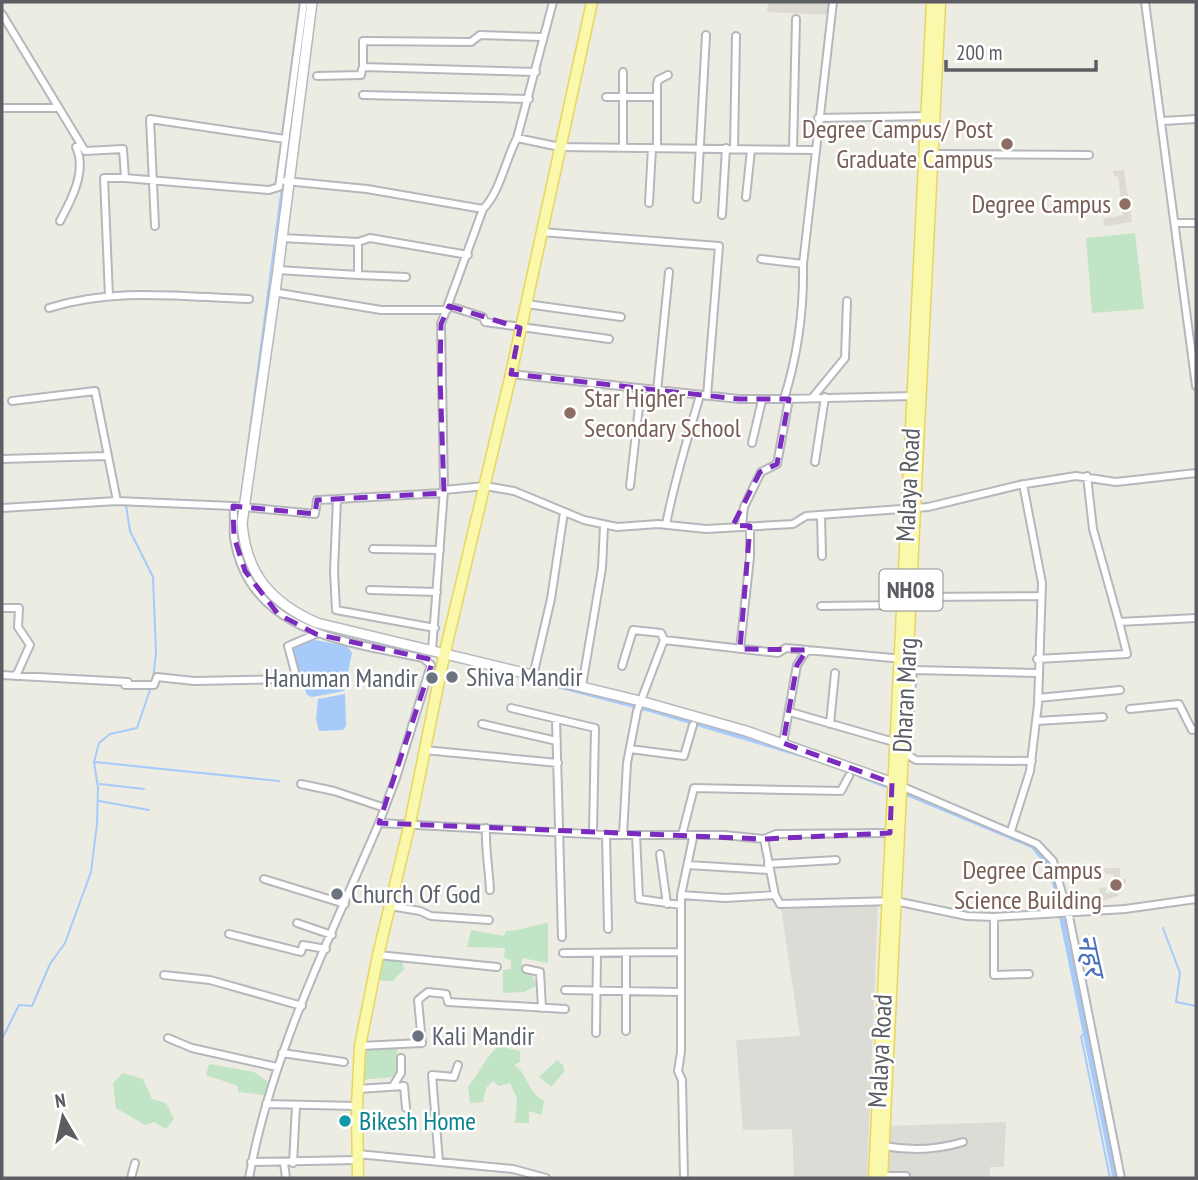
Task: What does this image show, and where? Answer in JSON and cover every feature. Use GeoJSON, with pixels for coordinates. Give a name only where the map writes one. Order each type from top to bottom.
{"type":"FeatureCollection","features":[{"type":"Feature","properties":{"kind":"main road"},"geometry":{"type":"LineString","coordinates":[[358,1178],[360,1046],[377,955],[410,824],[445,653],[511,374],[592,2]]}},
{"type":"Feature","properties":{"kind":"main road","name":"Malaya Road"},"geometry":{"type":"LineString","coordinates":[[880,1178],[890,832],[897,784],[894,742],[903,659],[901,605],[911,508],[913,396],[918,378],[931,116],[932,2]]}},
{"type":"Feature","properties":{"kind":"main road","name":"Dharan Marg"},"geometry":{"type":"LineString","coordinates":[[880,1178],[884,1146],[890,902],[918,378],[933,154],[931,116],[940,2]]}},
{"type":"Feature","properties":{"kind":"street"},"geometry":{"type":"LineString","coordinates":[[304,2],[285,139],[282,238],[242,523],[251,565],[260,581],[290,611],[338,629],[582,686],[638,706],[783,743],[897,784],[1011,831],[1037,845],[1053,861],[1121,1178]]}},
{"type":"Feature","properties":{"kind":"street"},"geometry":{"type":"LineString","coordinates":[[108,296],[104,178],[152,179],[269,190],[279,187],[285,180],[313,2]]}},
{"type":"Feature","properties":{"kind":"street"},"geometry":{"type":"LineString","coordinates":[[432,650],[443,491],[441,324],[483,209],[492,200],[503,165],[517,138],[553,2]]}},
{"type":"Feature","properties":{"kind":"street"},"geometry":{"type":"LineString","coordinates":[[742,526],[744,507],[761,472],[777,464],[786,399],[797,360],[804,302],[803,264],[833,2]]}},
{"type":"Feature","properties":{"kind":"street"},"geometry":{"type":"LineString","coordinates":[[1146,2],[1196,386]]}},
{"type":"Feature","properties":{"kind":"street"},"geometry":{"type":"LineString","coordinates":[[2,14],[85,151],[122,149],[125,178]]}},
{"type":"Feature","properties":{"kind":"street"},"geometry":{"type":"LineString","coordinates":[[793,150],[796,19]]}},
{"type":"Feature","properties":{"kind":"street"},"geometry":{"type":"LineString","coordinates":[[536,72],[363,67],[363,41],[471,42],[480,35],[542,37]]}},
{"type":"Feature","properties":{"kind":"street"},"geometry":{"type":"LineString","coordinates":[[697,199],[706,35]]}},
{"type":"Feature","properties":{"kind":"street"},"geometry":{"type":"LineString","coordinates":[[722,215],[730,149],[736,36]]}},
{"type":"Feature","properties":{"kind":"street"},"geometry":{"type":"LineString","coordinates":[[317,76],[361,75],[362,69]]}},
{"type":"Feature","properties":{"kind":"street"},"geometry":{"type":"LineString","coordinates":[[622,147],[623,72]]}},
{"type":"Feature","properties":{"kind":"street"},"geometry":{"type":"LineString","coordinates":[[649,203],[658,80],[667,75]]}},
{"type":"Feature","properties":{"kind":"street"},"geometry":{"type":"LineString","coordinates":[[363,95],[529,99]]}},
{"type":"Feature","properties":{"kind":"street"},"geometry":{"type":"LineString","coordinates":[[606,97],[656,97]]}},
{"type":"Feature","properties":{"kind":"street"},"geometry":{"type":"LineString","coordinates":[[2,108],[58,108]]}},
{"type":"Feature","properties":{"kind":"street"},"geometry":{"type":"LineString","coordinates":[[818,118],[931,116]]}},
{"type":"Feature","properties":{"kind":"street"},"geometry":{"type":"LineString","coordinates":[[155,226],[150,118],[285,139]]}},
{"type":"Feature","properties":{"kind":"street"},"geometry":{"type":"LineString","coordinates":[[1163,121],[1196,119]]}},
{"type":"Feature","properties":{"kind":"street"},"geometry":{"type":"LineString","coordinates":[[517,138],[560,147],[815,150]]}},
{"type":"Feature","properties":{"kind":"street"},"geometry":{"type":"LineString","coordinates":[[60,221],[72,198],[82,159],[76,146]]}},
{"type":"Feature","properties":{"kind":"street"},"geometry":{"type":"LineString","coordinates":[[746,197],[751,150]]}},
{"type":"Feature","properties":{"kind":"street"},"geometry":{"type":"LineString","coordinates":[[933,154],[1089,155]]}},
{"type":"Feature","properties":{"kind":"street"},"geometry":{"type":"LineString","coordinates":[[285,180],[367,189],[483,209]]}},
{"type":"Feature","properties":{"kind":"street"},"geometry":{"type":"LineString","coordinates":[[1176,223],[1196,223]]}},
{"type":"Feature","properties":{"kind":"street"},"geometry":{"type":"LineString","coordinates":[[541,232],[719,246],[704,396],[673,483],[666,525]]}},
{"type":"Feature","properties":{"kind":"street"},"geometry":{"type":"LineString","coordinates":[[282,238],[358,242],[370,237],[468,255]]}},
{"type":"Feature","properties":{"kind":"street"},"geometry":{"type":"LineString","coordinates":[[358,242],[358,275]]}},
{"type":"Feature","properties":{"kind":"street"},"geometry":{"type":"LineString","coordinates":[[761,259],[803,264]]}},
{"type":"Feature","properties":{"kind":"street"},"geometry":{"type":"LineString","coordinates":[[278,270],[406,277]]}},
{"type":"Feature","properties":{"kind":"street"},"geometry":{"type":"LineString","coordinates":[[657,391],[669,272]]}},
{"type":"Feature","properties":{"kind":"street"},"geometry":{"type":"LineString","coordinates":[[273,292],[381,310],[448,308],[483,317],[485,322],[609,339]]}},
{"type":"Feature","properties":{"kind":"street"},"geometry":{"type":"LineString","coordinates":[[49,308],[108,296],[148,294],[249,299]]}},
{"type":"Feature","properties":{"kind":"street"},"geometry":{"type":"LineString","coordinates":[[813,397],[845,358],[847,301]]}},
{"type":"Feature","properties":{"kind":"street"},"geometry":{"type":"LineString","coordinates":[[526,304],[621,317]]}},
{"type":"Feature","properties":{"kind":"street"},"geometry":{"type":"LineString","coordinates":[[511,374],[762,400],[913,396]]}},
{"type":"Feature","properties":{"kind":"street"},"geometry":{"type":"LineString","coordinates":[[630,486],[641,389]]}},
{"type":"Feature","properties":{"kind":"street"},"geometry":{"type":"LineString","coordinates":[[12,401],[94,391],[117,501]]}},
{"type":"Feature","properties":{"kind":"street"},"geometry":{"type":"LineString","coordinates":[[815,462],[825,397]]}},
{"type":"Feature","properties":{"kind":"street"},"geometry":{"type":"LineString","coordinates":[[752,443],[762,400]]}},
{"type":"Feature","properties":{"kind":"street"},"geometry":{"type":"LineString","coordinates":[[2,460],[107,456]]}},
{"type":"Feature","properties":{"kind":"street"},"geometry":{"type":"LineString","coordinates":[[2,508],[117,501],[233,506],[315,514],[317,500],[485,486],[514,491],[604,526],[666,525],[706,529],[793,524],[806,516],[911,508],[1023,485],[1087,476],[1116,482],[1196,473]]}},
{"type":"Feature","properties":{"kind":"street"},"geometry":{"type":"LineString","coordinates":[[1037,659],[1127,654],[1093,528],[1087,476]]}},
{"type":"Feature","properties":{"kind":"street"},"geometry":{"type":"LineString","coordinates":[[1011,831],[1032,761],[1037,722],[1037,659],[1042,583],[1023,485]]}},
{"type":"Feature","properties":{"kind":"street"},"geometry":{"type":"LineString","coordinates":[[337,499],[334,571],[336,610],[435,628]]}},
{"type":"Feature","properties":{"kind":"street"},"geometry":{"type":"LineString","coordinates":[[233,506],[234,537],[251,580],[278,614],[316,634],[423,658],[431,665],[379,822],[277,1067],[248,1178]]}},
{"type":"Feature","properties":{"kind":"street"},"geometry":{"type":"LineString","coordinates":[[533,676],[551,599],[564,512]]}},
{"type":"Feature","properties":{"kind":"street"},"geometry":{"type":"LineString","coordinates":[[821,515],[822,556]]}},
{"type":"Feature","properties":{"kind":"street"},"geometry":{"type":"LineString","coordinates":[[582,686],[602,568],[604,526]]}},
{"type":"Feature","properties":{"kind":"street"},"geometry":{"type":"LineString","coordinates":[[740,649],[750,557],[750,526]]}},
{"type":"Feature","properties":{"kind":"street"},"geometry":{"type":"LineString","coordinates":[[373,549],[440,550]]}},
{"type":"Feature","properties":{"kind":"street"},"geometry":{"type":"LineString","coordinates":[[370,590],[437,592]]}},
{"type":"Feature","properties":{"kind":"street"},"geometry":{"type":"LineString","coordinates":[[923,597],[1040,596]]}},
{"type":"Feature","properties":{"kind":"street"},"geometry":{"type":"LineString","coordinates":[[821,606],[901,605]]}},
{"type":"Feature","properties":{"kind":"street"},"geometry":{"type":"LineString","coordinates":[[2,608],[19,608],[18,628],[30,645],[16,676]]}},
{"type":"Feature","properties":{"kind":"street"},"geometry":{"type":"LineString","coordinates":[[1119,622],[1196,618]]}},
{"type":"Feature","properties":{"kind":"street"},"geometry":{"type":"LineString","coordinates":[[622,666],[633,630],[661,633],[664,640],[638,706],[630,749],[623,835]]}},
{"type":"Feature","properties":{"kind":"street"},"geometry":{"type":"LineString","coordinates":[[2,675],[154,685],[158,677],[194,681],[292,679],[295,672],[288,646],[311,639],[316,634]]}},
{"type":"Feature","properties":{"kind":"street"},"geometry":{"type":"LineString","coordinates":[[664,640],[778,653],[786,648],[903,659]]}},
{"type":"Feature","properties":{"kind":"street"},"geometry":{"type":"LineString","coordinates":[[783,743],[797,664],[807,650]]}},
{"type":"Feature","properties":{"kind":"street"},"geometry":{"type":"LineString","coordinates":[[1032,761],[916,760],[906,754],[913,670],[1037,673]]}},
{"type":"Feature","properties":{"kind":"street"},"geometry":{"type":"LineString","coordinates":[[830,724],[835,673]]}},
{"type":"Feature","properties":{"kind":"street"},"geometry":{"type":"LineString","coordinates":[[1038,698],[1120,690]]}},
{"type":"Feature","properties":{"kind":"street"},"geometry":{"type":"LineString","coordinates":[[1129,709],[1179,704],[1192,730],[1196,729]]}},
{"type":"Feature","properties":{"kind":"street"},"geometry":{"type":"LineString","coordinates":[[511,708],[595,728],[593,834]]}},
{"type":"Feature","properties":{"kind":"street"},"geometry":{"type":"LineString","coordinates":[[790,712],[894,742]]}},
{"type":"Feature","properties":{"kind":"street"},"geometry":{"type":"LineString","coordinates":[[1037,722],[1103,717]]}},
{"type":"Feature","properties":{"kind":"street"},"geometry":{"type":"LineString","coordinates":[[556,719],[562,937]]}},
{"type":"Feature","properties":{"kind":"street"},"geometry":{"type":"LineString","coordinates":[[482,724],[557,741]]}},
{"type":"Feature","properties":{"kind":"street"},"geometry":{"type":"LineString","coordinates":[[630,749],[684,756],[693,725]]}},
{"type":"Feature","properties":{"kind":"street"},"geometry":{"type":"LineString","coordinates":[[424,750],[558,763]]}},
{"type":"Feature","properties":{"kind":"street"},"geometry":{"type":"LineString","coordinates":[[686,835],[694,788],[841,791],[849,776]]}},
{"type":"Feature","properties":{"kind":"street"},"geometry":{"type":"LineString","coordinates":[[301,784],[334,791],[384,808]]}},
{"type":"Feature","properties":{"kind":"street"},"geometry":{"type":"LineString","coordinates":[[379,822],[559,833],[764,839],[776,834],[890,832]]}},
{"type":"Feature","properties":{"kind":"street"},"geometry":{"type":"LineString","coordinates":[[486,828],[484,856],[488,862],[490,890]]}},
{"type":"Feature","properties":{"kind":"street"},"geometry":{"type":"LineString","coordinates":[[606,835],[608,929]]}},
{"type":"Feature","properties":{"kind":"street"},"geometry":{"type":"LineString","coordinates":[[636,835],[639,899],[681,905]]}},
{"type":"Feature","properties":{"kind":"street"},"geometry":{"type":"LineString","coordinates":[[684,1178],[682,1080],[678,1071],[681,1052],[681,895],[693,838],[686,835]]}},
{"type":"Feature","properties":{"kind":"street"},"geometry":{"type":"LineString","coordinates":[[764,839],[768,867],[780,904],[890,902],[967,916],[994,917],[1125,909],[1196,899]]}},
{"type":"Feature","properties":{"kind":"street"},"geometry":{"type":"LineString","coordinates":[[660,854],[667,904]]}},
{"type":"Feature","properties":{"kind":"street"},"geometry":{"type":"LineString","coordinates":[[688,865],[768,867],[835,860]]}},
{"type":"Feature","properties":{"kind":"street"},"geometry":{"type":"LineString","coordinates":[[264,879],[345,904]]}},
{"type":"Feature","properties":{"kind":"street"},"geometry":{"type":"LineString","coordinates":[[681,895],[725,898],[775,895]]}},
{"type":"Feature","properties":{"kind":"street"},"geometry":{"type":"LineString","coordinates":[[390,906],[420,911],[431,916],[489,920]]}},
{"type":"Feature","properties":{"kind":"street"},"geometry":{"type":"LineString","coordinates":[[994,917],[994,975],[1028,974]]}},
{"type":"Feature","properties":{"kind":"street"},"geometry":{"type":"LineString","coordinates":[[297,923],[332,935]]}},
{"type":"Feature","properties":{"kind":"street"},"geometry":{"type":"LineString","coordinates":[[229,934],[301,952],[303,945],[326,948]]}},
{"type":"Feature","properties":{"kind":"street"},"geometry":{"type":"LineString","coordinates":[[563,953],[680,951]]}},
{"type":"Feature","properties":{"kind":"street"},"geometry":{"type":"LineString","coordinates":[[596,1033],[597,953]]}},
{"type":"Feature","properties":{"kind":"street"},"geometry":{"type":"LineString","coordinates":[[626,954],[626,1031]]}},
{"type":"Feature","properties":{"kind":"street"},"geometry":{"type":"LineString","coordinates":[[377,955],[497,967]]}},
{"type":"Feature","properties":{"kind":"street"},"geometry":{"type":"LineString","coordinates":[[526,969],[540,972],[542,1008]]}},
{"type":"Feature","properties":{"kind":"street"},"geometry":{"type":"LineString","coordinates":[[164,975],[210,980],[302,1006]]}},
{"type":"Feature","properties":{"kind":"street"},"geometry":{"type":"LineString","coordinates":[[565,990],[680,992]]}},
{"type":"Feature","properties":{"kind":"street"},"geometry":{"type":"LineString","coordinates":[[360,1046],[422,1043],[418,1000],[428,992],[446,995],[448,1002],[565,1009]]}},
{"type":"Feature","properties":{"kind":"street"},"geometry":{"type":"LineString","coordinates":[[168,1038],[192,1048],[277,1067]]}},
{"type":"Feature","properties":{"kind":"street"},"geometry":{"type":"LineString","coordinates":[[282,1054],[344,1062]]}},
{"type":"Feature","properties":{"kind":"street"},"geometry":{"type":"LineString","coordinates":[[393,1086],[401,1073],[401,1058]]}},
{"type":"Feature","properties":{"kind":"street"},"geometry":{"type":"LineString","coordinates":[[439,1162],[432,1075],[454,1077],[458,1065]]}},
{"type":"Feature","properties":{"kind":"street"},"geometry":{"type":"LineString","coordinates":[[358,1088],[404,1086],[406,1108]]}},
{"type":"Feature","properties":{"kind":"street"},"geometry":{"type":"LineString","coordinates":[[266,1104],[357,1106]]}},
{"type":"Feature","properties":{"kind":"street"},"geometry":{"type":"LineString","coordinates":[[293,1163],[296,1106]]}},
{"type":"Feature","properties":{"kind":"street"},"geometry":{"type":"LineString","coordinates":[[884,1146],[905,1150],[946,1147],[963,1142]]}},
{"type":"Feature","properties":{"kind":"street"},"geometry":{"type":"LineString","coordinates":[[251,1162],[293,1163],[357,1157],[513,1169],[546,1178]]}},
{"type":"Feature","properties":{"kind":"street"},"geometry":{"type":"LineString","coordinates":[[131,1178],[135,1163]]}},
{"type":"Feature","properties":{"kind":"street"},"geometry":{"type":"LineString","coordinates":[[284,1163],[286,1178]]}},
{"type":"Feature","properties":{"kind":"street"},"geometry":{"type":"LineString","coordinates":[[513,1169],[513,1178]]}},
{"type":"Feature","properties":{"kind":"street"},"geometry":{"type":"LineString","coordinates":[[880,1178],[906,1176]]}},
{"type":"Feature","properties":{"kind":"highlighted area"},"geometry":{"type":"Polygon","coordinates":[[[449,306],[520,328],[511,374],[739,399],[789,399],[777,464],[760,472],[733,525],[750,526],[740,649],[807,650],[797,665],[783,743],[892,783],[890,833],[764,839],[379,823],[433,660],[316,634],[278,614],[245,571],[234,537],[233,506],[315,514],[317,500],[444,493],[441,324],[449,306]]]}},
{"type":"Feature","properties":{"kind":"shaded area"},"geometry":{"type":"Polygon","coordinates":[[[768,2],[832,2],[831,15],[767,12],[768,2]]]}},
{"type":"Feature","properties":{"kind":"shaded area","name":"Degree Campus"},"geometry":{"type":"Polygon","coordinates":[[[1124,170],[1132,222],[1105,226],[1103,219],[1123,215],[1118,177],[1114,176],[1113,171],[1124,170]]]}},
{"type":"Feature","properties":{"kind":"shaded area","name":"Degree Campus Science Building"},"geometry":{"type":"Polygon","coordinates":[[[1104,868],[1120,868],[1120,879],[1126,879],[1126,884],[1120,885],[1118,896],[1102,901],[1099,888],[1106,887],[1106,893],[1113,892],[1113,874],[1105,874],[1104,868]]]}},
{"type":"Feature","properties":{"kind":"shaded area"},"geometry":{"type":"Polygon","coordinates":[[[878,902],[867,1178],[794,1178],[792,1129],[743,1130],[736,1040],[800,1036],[781,908],[878,902]]]}},
{"type":"Feature","properties":{"kind":"shaded area"},"geometry":{"type":"Polygon","coordinates":[[[1006,1122],[1004,1167],[990,1167],[990,1178],[887,1178],[889,1126],[1006,1122]]]}},
{"type":"Feature","properties":{"kind":"green space"},"geometry":{"type":"Polygon","coordinates":[[[1135,233],[1144,309],[1092,313],[1086,238],[1135,233]]]}},
{"type":"Feature","properties":{"kind":"green space"},"geometry":{"type":"Polygon","coordinates":[[[548,923],[548,963],[522,958],[522,970],[533,977],[536,986],[524,992],[503,993],[503,970],[511,969],[511,960],[504,958],[505,948],[467,947],[471,930],[504,936],[506,931],[548,923]]]}},
{"type":"Feature","properties":{"kind":"green space"},"geometry":{"type":"Polygon","coordinates":[[[389,959],[402,960],[404,969],[393,981],[382,981],[376,975],[378,963],[389,959]]]}},
{"type":"Feature","properties":{"kind":"green space"},"geometry":{"type":"Polygon","coordinates":[[[499,1046],[520,1051],[520,1062],[514,1065],[544,1101],[542,1115],[529,1111],[529,1123],[515,1123],[517,1099],[510,1083],[499,1086],[493,1081],[486,1088],[483,1102],[470,1103],[468,1087],[499,1046]]]}},
{"type":"Feature","properties":{"kind":"green space"},"geometry":{"type":"Polygon","coordinates":[[[363,1048],[397,1048],[398,1072],[394,1077],[360,1080],[363,1048]]]}},
{"type":"Feature","properties":{"kind":"green space"},"geometry":{"type":"Polygon","coordinates":[[[557,1060],[564,1066],[564,1072],[551,1087],[539,1077],[557,1060]]]}},
{"type":"Feature","properties":{"kind":"green space"},"geometry":{"type":"Polygon","coordinates":[[[209,1064],[254,1072],[267,1081],[267,1092],[264,1095],[238,1092],[238,1086],[206,1075],[209,1064]]]}},
{"type":"Feature","properties":{"kind":"green space"},"geometry":{"type":"Polygon","coordinates":[[[123,1073],[143,1079],[152,1099],[166,1103],[174,1119],[166,1129],[154,1122],[145,1125],[116,1108],[113,1083],[123,1073]]]}},
{"type":"Feature","properties":{"kind":"water"},"geometry":{"type":"Polygon","coordinates":[[[315,640],[347,646],[352,653],[344,691],[312,697],[307,695],[291,652],[292,645],[315,640]]]}},
{"type":"Feature","properties":{"kind":"water"},"geometry":{"type":"Polygon","coordinates":[[[345,694],[346,726],[343,730],[319,731],[316,719],[318,699],[345,694]]]}},
{"type":"Feature","properties":{"kind":"waterway"},"geometry":{"type":"LineString","coordinates":[[241,497],[282,187]]}},
{"type":"Feature","properties":{"kind":"waterway"},"geometry":{"type":"LineString","coordinates":[[126,505],[130,531],[153,577],[156,653],[153,679]]}},
{"type":"Feature","properties":{"kind":"waterway"},"geometry":{"type":"LineString","coordinates":[[239,527],[245,565],[265,595]]}},
{"type":"Feature","properties":{"kind":"waterway"},"geometry":{"type":"LineString","coordinates":[[312,627],[436,656]]}},
{"type":"Feature","properties":{"kind":"waterway","name":"नहर"},"geometry":{"type":"LineString","coordinates":[[536,680],[652,710],[803,755]]}},
{"type":"Feature","properties":{"kind":"waterway"},"geometry":{"type":"LineString","coordinates":[[2,1039],[19,1005],[32,1006],[50,964],[65,943],[91,872],[98,788],[94,762],[99,743],[110,734],[137,728],[151,687]]}},
{"type":"Feature","properties":{"kind":"waterway"},"geometry":{"type":"LineString","coordinates":[[95,762],[279,781]]}},
{"type":"Feature","properties":{"kind":"waterway","name":"नहर"},"geometry":{"type":"LineString","coordinates":[[861,776],[892,788]]}},
{"type":"Feature","properties":{"kind":"waterway"},"geometry":{"type":"LineString","coordinates":[[100,784],[144,789]]}},
{"type":"Feature","properties":{"kind":"waterway"},"geometry":{"type":"LineString","coordinates":[[887,819],[888,786]]}},
{"type":"Feature","properties":{"kind":"waterway","name":"नहर"},"geometry":{"type":"LineString","coordinates":[[901,791],[1033,846],[1052,870],[1115,1178]]}},
{"type":"Feature","properties":{"kind":"waterway"},"geometry":{"type":"LineString","coordinates":[[99,801],[149,810]]}},
{"type":"Feature","properties":{"kind":"waterway"},"geometry":{"type":"LineString","coordinates":[[1163,928],[1180,973],[1176,1002],[1196,1006]]}},
{"type":"Feature","properties":{"kind":"waterway"},"geometry":{"type":"LineString","coordinates":[[1086,1033],[1081,1036],[1110,1178]]}},
{"type":"Feature","properties":{"kind":"waterway"},"geometry":{"type":"LineString","coordinates":[[869,1178],[875,1057]]}},
{"type":"Feature","properties":{"kind":"place","name":"Degree Campus/ Post Graduate Campus"},"geometry":{"type":"Point","coordinates":[1007,144]}},
{"type":"Feature","properties":{"kind":"place","name":"Degree Campus"},"geometry":{"type":"Point","coordinates":[1125,204]}},
{"type":"Feature","properties":{"kind":"place","name":"Star Higher Secondary School"},"geometry":{"type":"Point","coordinates":[570,413]}},
{"type":"Feature","properties":{"kind":"place","name":"Shiva Mandir"},"geometry":{"type":"Point","coordinates":[452,677]}},
{"type":"Feature","properties":{"kind":"place","name":"Hanuman Mandir"},"geometry":{"type":"Point","coordinates":[432,678]}},
{"type":"Feature","properties":{"kind":"place","name":"Degree Campus Science Building"},"geometry":{"type":"Point","coordinates":[1116,885]}},
{"type":"Feature","properties":{"kind":"place","name":"Church Of God"},"geometry":{"type":"Point","coordinates":[337,894]}},
{"type":"Feature","properties":{"kind":"place","name":"Kali Mandir"},"geometry":{"type":"Point","coordinates":[418,1036]}},
{"type":"Feature","properties":{"kind":"place","name":"Bikesh Home"},"geometry":{"type":"Point","coordinates":[345,1121]}}]}
